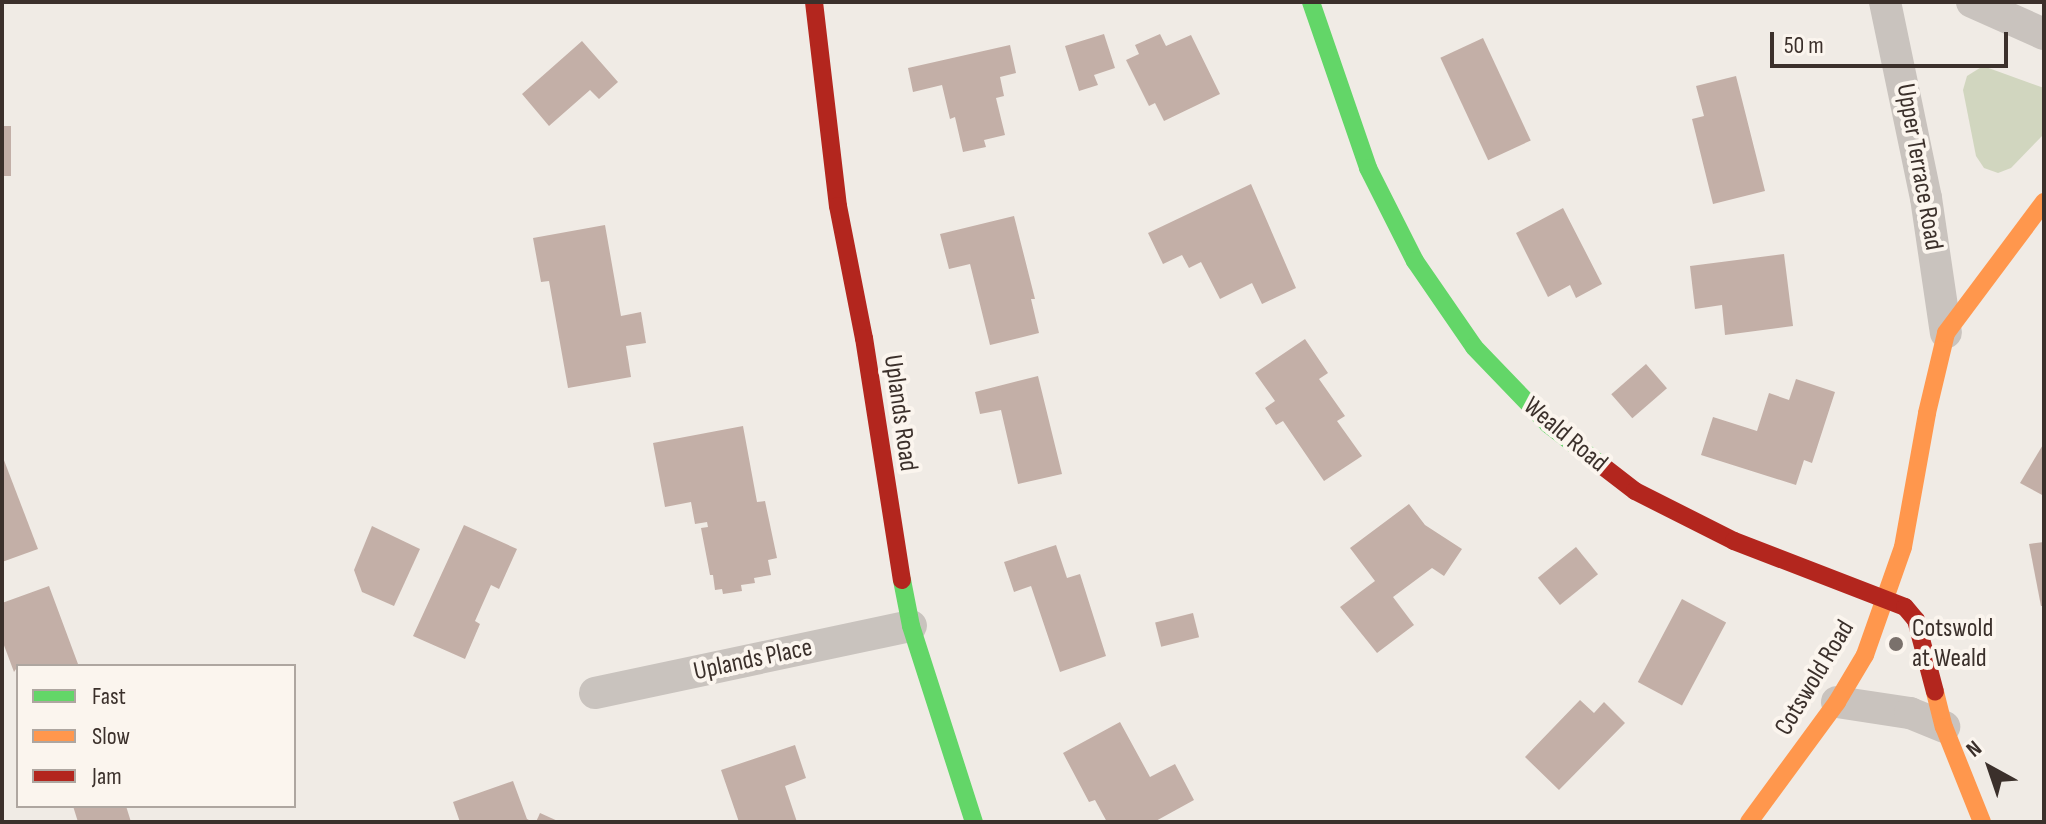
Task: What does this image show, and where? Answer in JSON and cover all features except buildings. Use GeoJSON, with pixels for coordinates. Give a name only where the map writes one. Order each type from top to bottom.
{"type":"FeatureCollection","features":[{"type":"Feature","properties":{"kind":"street","name":"Uplands Road"},"geometry":{"type":"LineString","coordinates":[[814,2],[838,206],[864,338],[885,488],[911,626],[974,822]]}},
{"type":"Feature","properties":{"kind":"street","name":"Weald Road"},"geometry":{"type":"LineString","coordinates":[[1311,2],[1364,155],[1390,215],[1443,305],[1509,386],[1548,424],[1635,491],[1734,541],[1905,607],[1916,620],[1944,727],[1982,822]]}},
{"type":"Feature","properties":{"kind":"street","name":"Upper Terrace Road"},"geometry":{"type":"LineString","coordinates":[[1885,2],[1926,198],[1946,333],[1927,413],[1903,547]]}},
{"type":"Feature","properties":{"kind":"street"},"geometry":{"type":"LineString","coordinates":[[1972,2],[2044,34]]}},
{"type":"Feature","properties":{"kind":"street","name":"Upper Terrace Road"},"geometry":{"type":"LineString","coordinates":[[1946,333],[2044,202]]}},
{"type":"Feature","properties":{"kind":"street","name":"Cotswold Road"},"geometry":{"type":"LineString","coordinates":[[1749,822],[1837,702],[1865,655],[1903,547]]}},
{"type":"Feature","properties":{"kind":"street","name":"Uplands Place"},"geometry":{"type":"LineString","coordinates":[[595,693],[911,626]]}},
{"type":"Feature","properties":{"kind":"street"},"geometry":{"type":"LineString","coordinates":[[1837,702],[1910,713],[1944,727]]}},
{"type":"Feature","properties":{"kind":"green space"},"geometry":{"type":"Polygon","coordinates":[[[1983,66],[2044,88],[2044,134],[2011,168],[1998,173],[1984,168],[1976,156],[1963,90],[1967,76],[1983,66]]]}},
{"type":"Feature","properties":{"kind":"traffic: fast"},"geometry":{"type":"LineString","coordinates":[[1311,2],[1368,168],[1415,261],[1474,347],[1548,424],[1600,464]]}},
{"type":"Feature","properties":{"kind":"traffic: fast"},"geometry":{"type":"LineString","coordinates":[[902,580],[911,626],[974,822]]}},
{"type":"Feature","properties":{"kind":"traffic: slow"},"geometry":{"type":"LineString","coordinates":[[1749,822],[1837,702],[1865,655],[1903,547],[1927,413],[1946,333],[2044,202]]}},
{"type":"Feature","properties":{"kind":"traffic: slow"},"geometry":{"type":"LineString","coordinates":[[1935,692],[1944,727],[1982,822]]}},
{"type":"Feature","properties":{"kind":"traffic: jam"},"geometry":{"type":"LineString","coordinates":[[814,2],[838,206],[864,338],[902,580]]}},
{"type":"Feature","properties":{"kind":"traffic: jam"},"geometry":{"type":"LineString","coordinates":[[1600,464],[1635,491],[1734,541],[1905,607],[1916,620],[1935,692]]}},
{"type":"Feature","properties":{"kind":"place","name":"Cotswold at Weald"},"geometry":{"type":"Point","coordinates":[1896,644]}}]}
